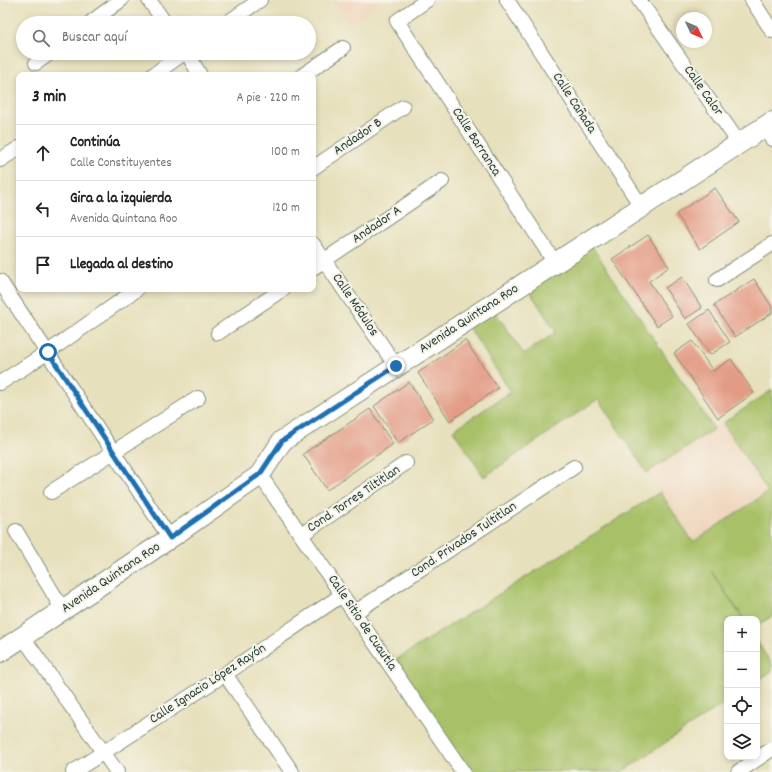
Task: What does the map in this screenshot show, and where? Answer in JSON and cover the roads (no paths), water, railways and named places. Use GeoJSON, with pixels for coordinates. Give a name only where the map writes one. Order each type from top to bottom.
{"type":"FeatureCollection","features":[{"type":"Feature","properties":{"kind":"main road","name":"Avenida Quintana Roo"},"geometry":{"type":"LineString","coordinates":[[0,652],[170,538],[260,474],[282,441],[738,143],[769,129]]}},
{"type":"Feature","properties":{"kind":"street"},"geometry":{"type":"LineString","coordinates":[[99,16],[121,0]]}},
{"type":"Feature","properties":{"kind":"street"},"geometry":{"type":"LineString","coordinates":[[148,0],[160,16]]}},
{"type":"Feature","properties":{"kind":"street"},"geometry":{"type":"LineString","coordinates":[[237,16],[260,0]]}},
{"type":"Feature","properties":{"kind":"street","name":"Calle Barranca"},"geometry":{"type":"LineString","coordinates":[[427,0],[397,21],[555,263]]}},
{"type":"Feature","properties":{"kind":"street","name":"Calle Cañada"},"geometry":{"type":"LineString","coordinates":[[507,0],[642,206]]}},
{"type":"Feature","properties":{"kind":"street","name":"Calle Calor"},"geometry":{"type":"LineString","coordinates":[[639,0],[738,143]]}},
{"type":"Feature","properties":{"kind":"street"},"geometry":{"type":"LineString","coordinates":[[752,0],[772,31]]}},
{"type":"Feature","properties":{"kind":"street"},"geometry":{"type":"LineString","coordinates":[[307,72],[343,48]]}},
{"type":"Feature","properties":{"kind":"street"},"geometry":{"type":"LineString","coordinates":[[36,63],[40,60]]}},
{"type":"Feature","properties":{"kind":"street"},"geometry":{"type":"LineString","coordinates":[[157,72],[175,60]]}},
{"type":"Feature","properties":{"kind":"street"},"geometry":{"type":"LineString","coordinates":[[190,60],[198,72]]}},
{"type":"Feature","properties":{"kind":"street","name":"Andador B"},"geometry":{"type":"LineString","coordinates":[[316,166],[403,107]]}},
{"type":"Feature","properties":{"kind":"street"},"geometry":{"type":"LineString","coordinates":[[0,160],[16,150]]}},
{"type":"Feature","properties":{"kind":"street","name":"Andador A"},"geometry":{"type":"LineString","coordinates":[[319,265],[442,181]]}},
{"type":"Feature","properties":{"kind":"street"},"geometry":{"type":"LineString","coordinates":[[717,280],[772,244]]}},
{"type":"Feature","properties":{"kind":"street","name":"Calle Módulos"},"geometry":{"type":"LineString","coordinates":[[316,254],[319,265],[396,366]]}},
{"type":"Feature","properties":{"kind":"street"},"geometry":{"type":"LineString","coordinates":[[0,282],[48,352],[170,538]]}},
{"type":"Feature","properties":{"kind":"street"},"geometry":{"type":"LineString","coordinates":[[0,383],[48,352],[133,292]]}},
{"type":"Feature","properties":{"kind":"street"},"geometry":{"type":"LineString","coordinates":[[218,333],[279,292]]}},
{"type":"Feature","properties":{"kind":"street"},"geometry":{"type":"LineString","coordinates":[[51,492],[198,398]]}},
{"type":"Feature","properties":{"kind":"street","name":"Cond. Torres Tiltitlan"},"geometry":{"type":"LineString","coordinates":[[301,535],[406,463]]}},
{"type":"Feature","properties":{"kind":"street","name":"Cond. Privados Tultitlan"},"geometry":{"type":"LineString","coordinates":[[354,613],[574,467]]}},
{"type":"Feature","properties":{"kind":"street","name":"Calle Sitio de Cuautla"},"geometry":{"type":"LineString","coordinates":[[260,474],[463,772]]}},
{"type":"Feature","properties":{"kind":"street"},"geometry":{"type":"LineString","coordinates":[[16,532],[63,610]]}},
{"type":"Feature","properties":{"kind":"street","name":"Calle Ignacio López Rayón"},"geometry":{"type":"LineString","coordinates":[[73,772],[225,674],[342,595]]}},
{"type":"Feature","properties":{"kind":"street"},"geometry":{"type":"LineString","coordinates":[[22,637],[117,772]]}},
{"type":"Feature","properties":{"kind":"street"},"geometry":{"type":"LineString","coordinates":[[225,674],[292,772]]}},
{"type":"Feature","properties":{"kind":"street"},"geometry":{"type":"LineString","coordinates":[[738,772],[772,749]]}}]}
